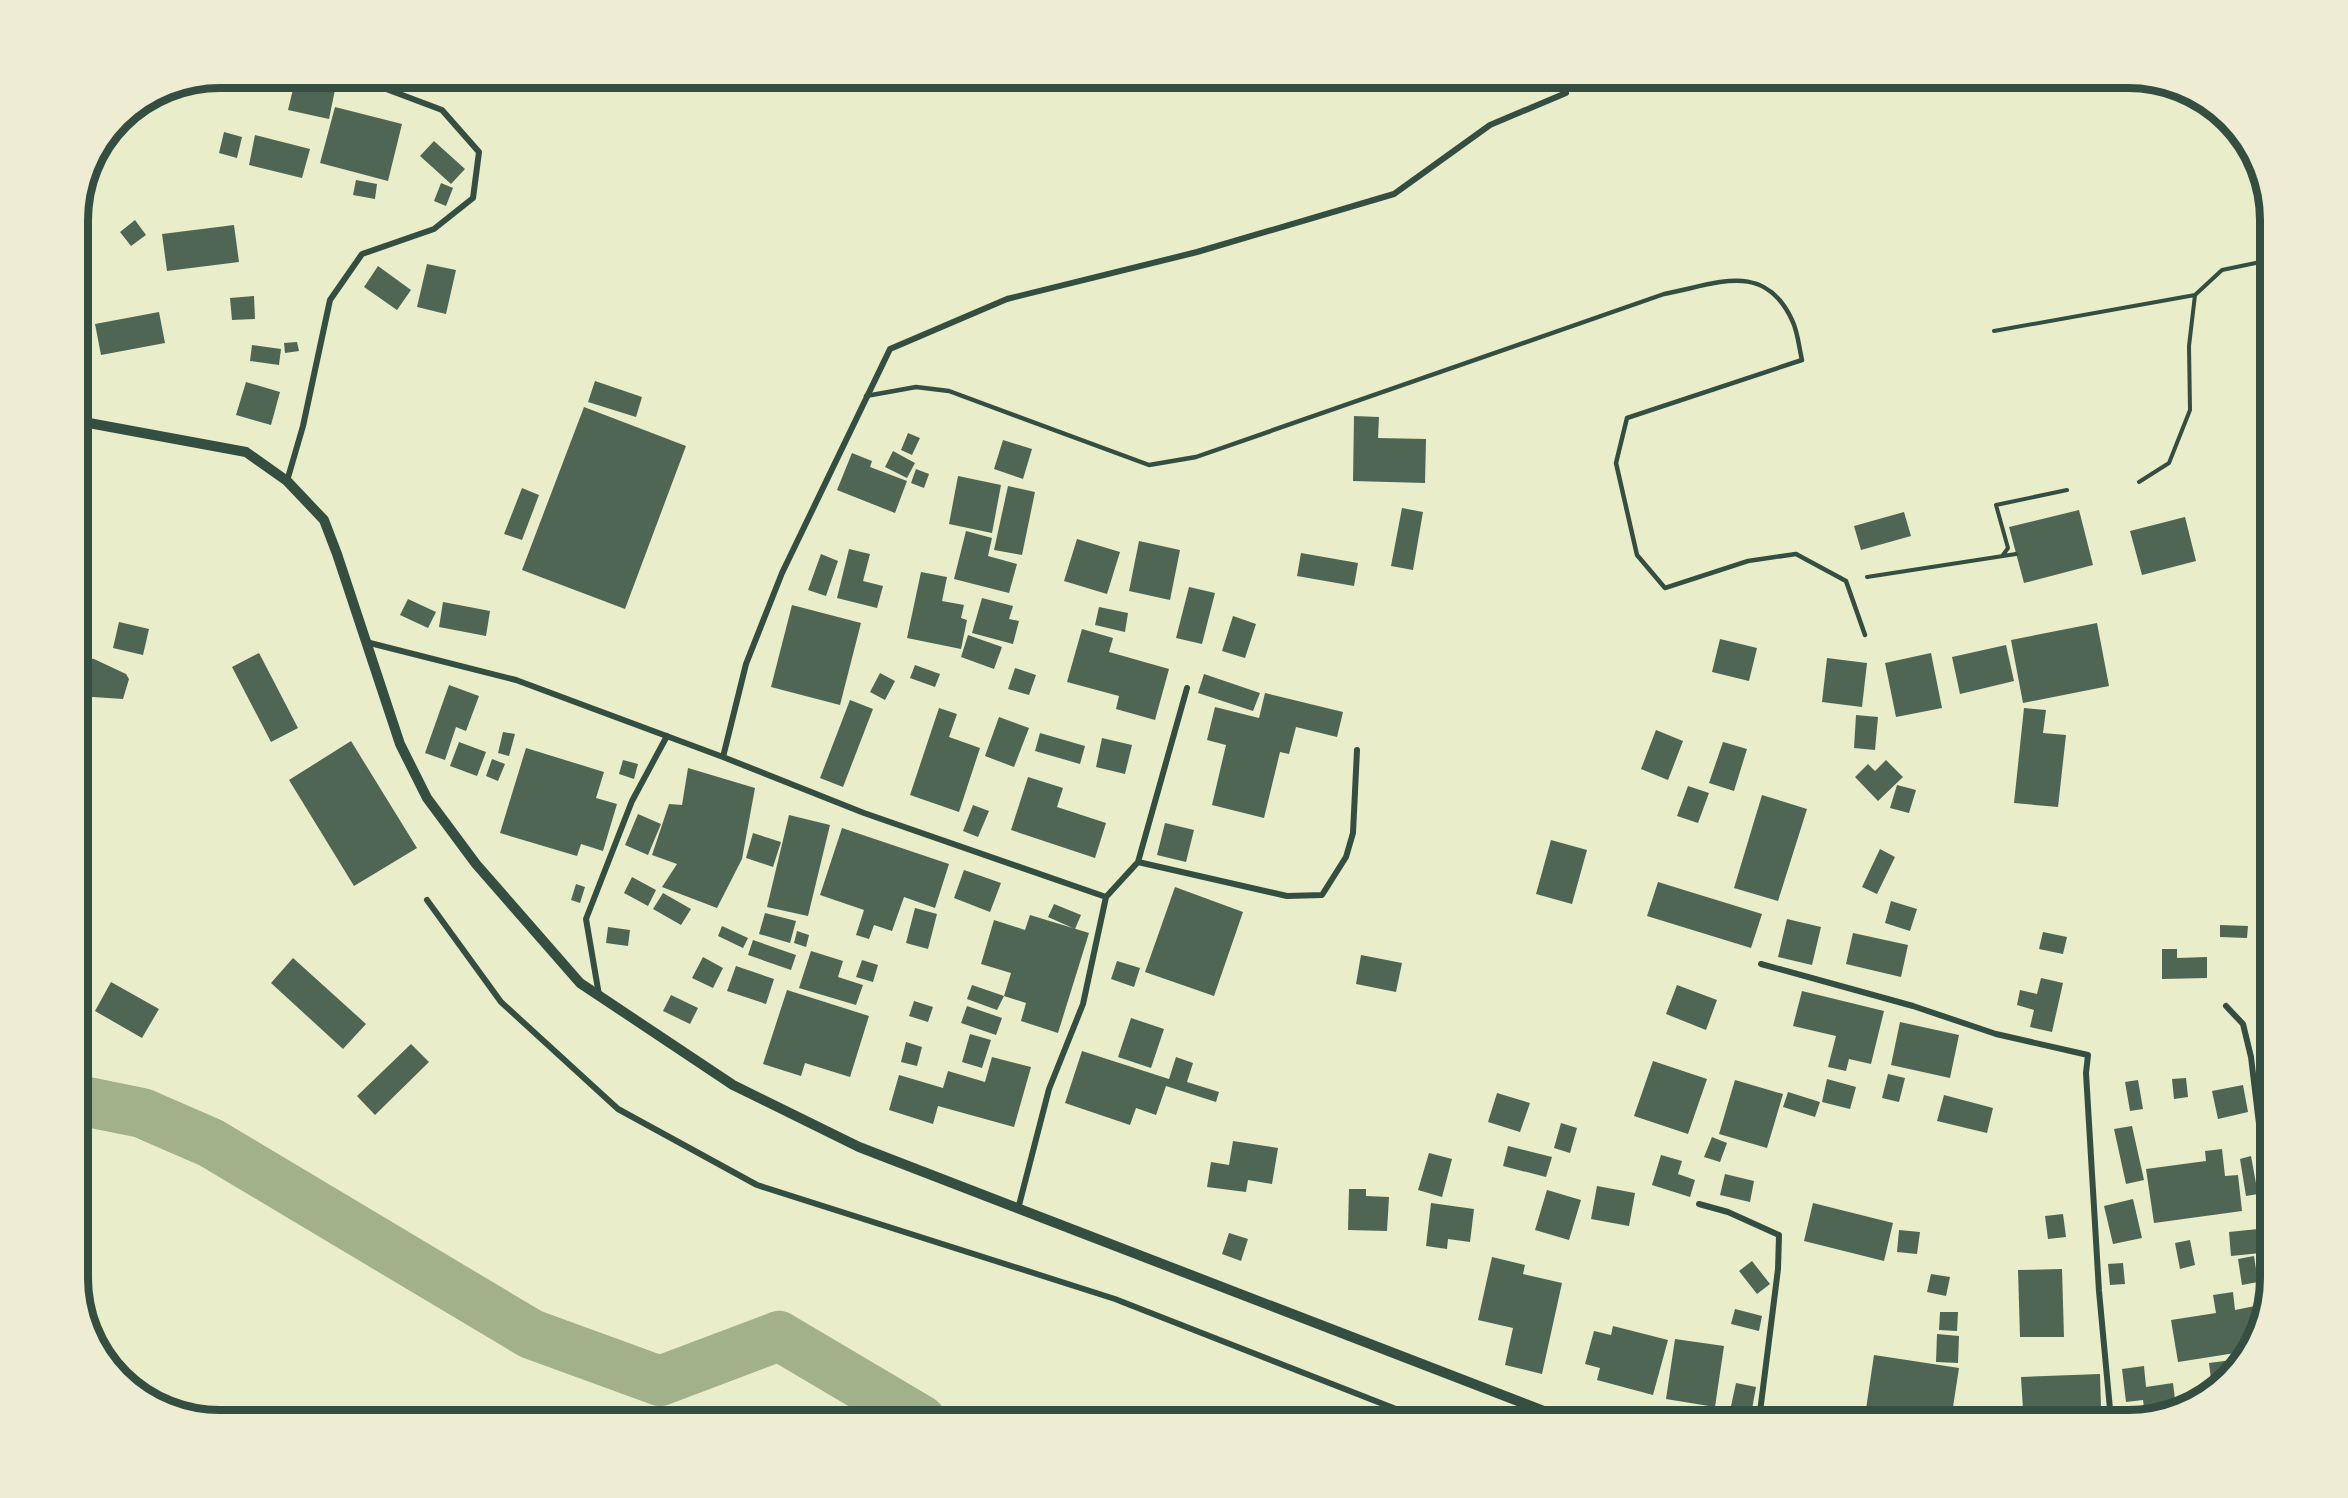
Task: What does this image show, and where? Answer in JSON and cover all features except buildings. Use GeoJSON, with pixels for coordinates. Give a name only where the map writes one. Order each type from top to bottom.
{"type":"FeatureCollection","features":[{"type":"Feature","properties":{"kind":"street"},"geometry":{"type":"LineString","coordinates":[[287,481],[303,426],[330,300],[362,254],[434,229],[473,198],[478,152],[442,110],[384,88]]}},
{"type":"Feature","properties":{"kind":"street"},"geometry":{"type":"LineString","coordinates":[[723,757],[746,664],[778,583],[890,349],[996,303],[1197,252],[1394,194],[1490,125],[1566,93]]}},
{"type":"Feature","properties":{"kind":"street"},"geometry":{"type":"LineString","coordinates":[[89,423],[246,452],[287,481],[324,520],[400,744],[427,798],[476,864],[580,983],[599,996],[733,1085],[859,1146],[1538,1409]]}},
{"type":"Feature","properties":{"kind":"street"},"geometry":{"type":"LineString","coordinates":[[365,642],[516,680],[723,757],[864,813],[1106,897]]}},
{"type":"Feature","properties":{"kind":"street"},"geometry":{"type":"LineString","coordinates":[[1018,1209],[1049,1089],[1083,1004],[1106,897],[1138,862],[1187,688]]}},
{"type":"Feature","properties":{"kind":"street"},"geometry":{"type":"LineString","coordinates":[[599,996],[586,919],[632,801],[666,736]]}},
{"type":"Feature","properties":{"kind":"street"},"geometry":{"type":"LineString","coordinates":[[1138,862],[1287,896],[1322,896],[1346,857],[1353,833],[1357,750]]}},
{"type":"Feature","properties":{"kind":"street"},"geometry":{"type":"LineString","coordinates":[[427,900],[501,1002],[618,1109],[757,1185],[1115,1299],[1396,1409]]}},
{"type":"Feature","properties":{"kind":"street"},"geometry":{"type":"LineString","coordinates":[[1761,964],[1913,1006],[2044,1047],[2088,1055],[2086,1073],[2099,1291],[2110,1409]]}},
{"type":"Feature","properties":{"kind":"street"},"geometry":{"type":"LineString","coordinates":[[2226,1006],[2243,1024],[2251,1058],[2260,1133]]}},
{"type":"Feature","properties":{"kind":"street"},"geometry":{"type":"LineString","coordinates":[[1699,1204],[1728,1212],[1779,1235],[1778,1269],[1760,1409]]}},
{"type":"Feature","properties":{"kind":"lane"},"geometry":{"type":"LineString","coordinates":[[866,396],[916,387],[949,391],[1149,465],[1196,457],[1664,294],[1744,279],[1774,290],[1793,321],[1802,360],[1627,418],[1616,463],[1637,555],[1665,588],[1748,561],[1796,554],[1846,581],[1865,635]]}},
{"type":"Feature","properties":{"kind":"path"},"geometry":{"type":"LineString","coordinates":[[1994,331],[2195,295],[2222,270],[2260,262]]}},
{"type":"Feature","properties":{"kind":"path"},"geometry":{"type":"LineString","coordinates":[[2139,482],[2169,464],[2190,410],[2189,346],[2195,295]]}},
{"type":"Feature","properties":{"kind":"path"},"geometry":{"type":"LineString","coordinates":[[2002,556],[2008,548],[1996,505],[2067,490]]}},
{"type":"Feature","properties":{"kind":"path"},"geometry":{"type":"LineString","coordinates":[[1867,577],[2016,554]]}},
{"type":"Feature","properties":{"kind":"waterway"},"geometry":{"type":"LineString","coordinates":[[89,1102],[142,1113],[211,1143],[531,1334],[660,1381],[779,1336],[902,1409]]}}]}
